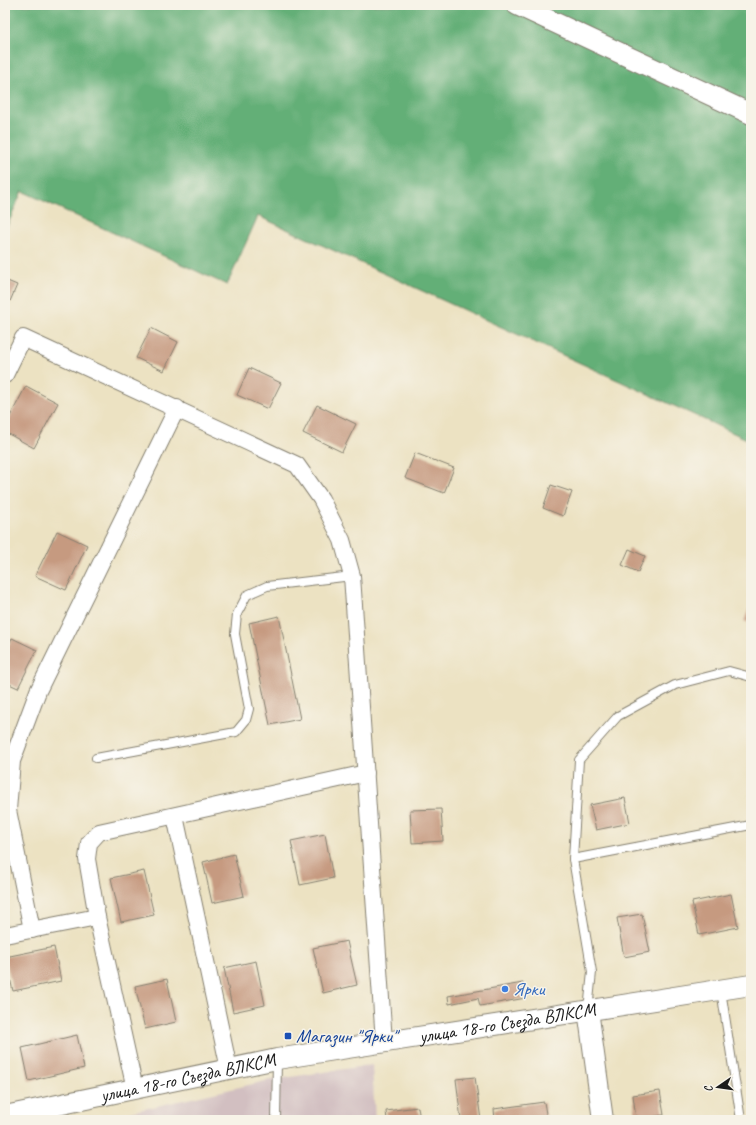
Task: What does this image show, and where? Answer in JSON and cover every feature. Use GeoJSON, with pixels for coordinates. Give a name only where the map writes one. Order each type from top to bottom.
{"type":"FeatureCollection","features":[{"type":"Feature","properties":{"kind":"street"},"geometry":{"type":"LineString","coordinates":[[517,5],[751,114]]}},
{"type":"Feature","properties":{"kind":"street"},"geometry":{"type":"LineString","coordinates":[[5,375],[22,338],[177,408],[297,465],[320,499],[342,540],[352,576],[384,1042]]}},
{"type":"Feature","properties":{"kind":"street"},"geometry":{"type":"LineString","coordinates":[[32,930],[8,810],[12,760],[38,690],[177,408]]}},
{"type":"Feature","properties":{"kind":"street"},"geometry":{"type":"LineString","coordinates":[[135,1088],[97,917],[87,859],[89,843],[98,832],[366,773]]}},
{"type":"Feature","properties":{"kind":"street"},"geometry":{"type":"LineString","coordinates":[[175,816],[229,1069]]}},
{"type":"Feature","properties":{"kind":"street"},"geometry":{"type":"LineString","coordinates":[[5,935],[97,917]]}},
{"type":"Feature","properties":{"kind":"street","name":"улица 18-го Съезда ВЛКСМ"},"geometry":{"type":"LineString","coordinates":[[5,1116],[32,1115],[135,1088],[277,1059],[751,985]]}},
{"type":"Feature","properties":{"kind":"street"},"geometry":{"type":"LineString","coordinates":[[588,1010],[603,1120]]}},
{"type":"Feature","properties":{"kind":"lane"},"geometry":{"type":"LineString","coordinates":[[96,758],[236,732],[246,720],[250,709],[235,634],[237,614],[247,595],[267,586],[352,576]]}},
{"type":"Feature","properties":{"kind":"lane"},"geometry":{"type":"LineString","coordinates":[[588,1010],[592,972],[573,860],[579,760],[618,716],[675,685],[729,671],[751,677]]}},
{"type":"Feature","properties":{"kind":"lane"},"geometry":{"type":"LineString","coordinates":[[573,860],[751,825]]}},
{"type":"Feature","properties":{"kind":"lane"},"geometry":{"type":"LineString","coordinates":[[721,989],[741,1120]]}},
{"type":"Feature","properties":{"kind":"lane"},"geometry":{"type":"LineString","coordinates":[[276,1120],[277,1059]]}},
{"type":"Feature","properties":{"kind":"shaded area"},"geometry":{"type":"Polygon","coordinates":[[[372,1065],[375,1120],[96,1120],[270,1080],[372,1065]]]}},
{"type":"Feature","properties":{"kind":"green space"},"geometry":{"type":"Polygon","coordinates":[[[5,5],[751,5],[751,441],[258,216],[227,285],[22,191],[5,231],[5,5]]]}},
{"type":"Feature","properties":{"kind":"building"},"geometry":{"type":"Polygon","coordinates":[[[5,280],[17,285],[5,313],[5,280]]]}},
{"type":"Feature","properties":{"kind":"building"},"geometry":{"type":"Polygon","coordinates":[[[151,328],[178,342],[164,371],[136,358],[151,328]]]}},
{"type":"Feature","properties":{"kind":"building"},"geometry":{"type":"Polygon","coordinates":[[[249,368],[281,383],[268,409],[237,395],[249,368]]]}},
{"type":"Feature","properties":{"kind":"building"},"geometry":{"type":"Polygon","coordinates":[[[26,386],[58,403],[34,448],[5,432],[5,426],[26,386]]]}},
{"type":"Feature","properties":{"kind":"building"},"geometry":{"type":"Polygon","coordinates":[[[317,405],[356,424],[342,452],[303,433],[317,405]]]}},
{"type":"Feature","properties":{"kind":"building"},"geometry":{"type":"Polygon","coordinates":[[[415,453],[454,468],[444,493],[405,478],[415,453]]]}},
{"type":"Feature","properties":{"kind":"building"},"geometry":{"type":"Polygon","coordinates":[[[551,485],[572,492],[563,516],[543,508],[551,485]]]}},
{"type":"Feature","properties":{"kind":"building"},"geometry":{"type":"Polygon","coordinates":[[[57,531],[87,545],[66,590],[35,576],[57,531]]]}},
{"type":"Feature","properties":{"kind":"building"},"geometry":{"type":"Polygon","coordinates":[[[629,549],[645,556],[638,572],[622,565],[629,549]]]}},
{"type":"Feature","properties":{"kind":"building"},"geometry":{"type":"Polygon","coordinates":[[[751,603],[751,624],[744,621],[751,603]]]}},
{"type":"Feature","properties":{"kind":"building"},"geometry":{"type":"Polygon","coordinates":[[[279,616],[300,719],[270,725],[249,623],[279,616]]]}},
{"type":"Feature","properties":{"kind":"building"},"geometry":{"type":"Polygon","coordinates":[[[12,638],[37,650],[18,688],[5,682],[5,652],[12,638]]]}},
{"type":"Feature","properties":{"kind":"building"},"geometry":{"type":"Polygon","coordinates":[[[625,798],[630,823],[596,830],[590,805],[625,798]]]}},
{"type":"Feature","properties":{"kind":"building"},"geometry":{"type":"Polygon","coordinates":[[[441,809],[443,841],[412,843],[410,810],[441,809]]]}},
{"type":"Feature","properties":{"kind":"building"},"geometry":{"type":"Polygon","coordinates":[[[325,834],[333,878],[300,885],[291,841],[325,834]]]}},
{"type":"Feature","properties":{"kind":"building"},"geometry":{"type":"Polygon","coordinates":[[[234,854],[244,896],[212,903],[203,862],[234,854]]]}},
{"type":"Feature","properties":{"kind":"building"},"geometry":{"type":"Polygon","coordinates":[[[144,871],[154,915],[121,922],[111,878],[144,871]]]}},
{"type":"Feature","properties":{"kind":"building"},"geometry":{"type":"Polygon","coordinates":[[[731,894],[738,927],[699,935],[692,902],[731,894]]]}},
{"type":"Feature","properties":{"kind":"building"},"geometry":{"type":"Polygon","coordinates":[[[642,914],[650,952],[624,957],[617,918],[642,914]]]}},
{"type":"Feature","properties":{"kind":"building"},"geometry":{"type":"Polygon","coordinates":[[[347,941],[357,985],[323,993],[313,948],[347,941]]]}},
{"type":"Feature","properties":{"kind":"building"},"geometry":{"type":"Polygon","coordinates":[[[54,947],[61,981],[13,991],[5,957],[54,947]]]}},
{"type":"Feature","properties":{"kind":"building"},"geometry":{"type":"Polygon","coordinates":[[[256,961],[265,1005],[233,1012],[224,968],[256,961]]]}},
{"type":"Feature","properties":{"kind":"building"},"geometry":{"type":"Polygon","coordinates":[[[167,979],[176,1022],[145,1029],[135,986],[167,979]]]}},
{"type":"Feature","properties":{"kind":"building","name":"Ярки"},"geometry":{"type":"Polygon","coordinates":[[[523,983],[526,998],[480,1006],[478,998],[449,1004],[448,996],[523,983]]]}},
{"type":"Feature","properties":{"kind":"building"},"geometry":{"type":"Polygon","coordinates":[[[77,1035],[84,1068],[29,1081],[22,1048],[77,1035]]]}},
{"type":"Feature","properties":{"kind":"building"},"geometry":{"type":"Polygon","coordinates":[[[475,1077],[481,1120],[461,1120],[456,1079],[475,1077]]]}},
{"type":"Feature","properties":{"kind":"building"},"geometry":{"type":"Polygon","coordinates":[[[660,1091],[664,1115],[636,1119],[633,1095],[660,1091]]]}},
{"type":"Feature","properties":{"kind":"building"},"geometry":{"type":"Polygon","coordinates":[[[544,1102],[547,1120],[495,1120],[494,1109],[544,1102]]]}},
{"type":"Feature","properties":{"kind":"building"},"geometry":{"type":"Polygon","coordinates":[[[418,1107],[420,1120],[387,1120],[386,1111],[418,1107]]]}},
{"type":"Feature","properties":{"kind":"place","name":"Ярки"},"geometry":{"type":"Point","coordinates":[505,989]}},
{"type":"Feature","properties":{"kind":"place","name":"Магазин \"Ярки\""},"geometry":{"type":"Point","coordinates":[288,1036]}}]}
